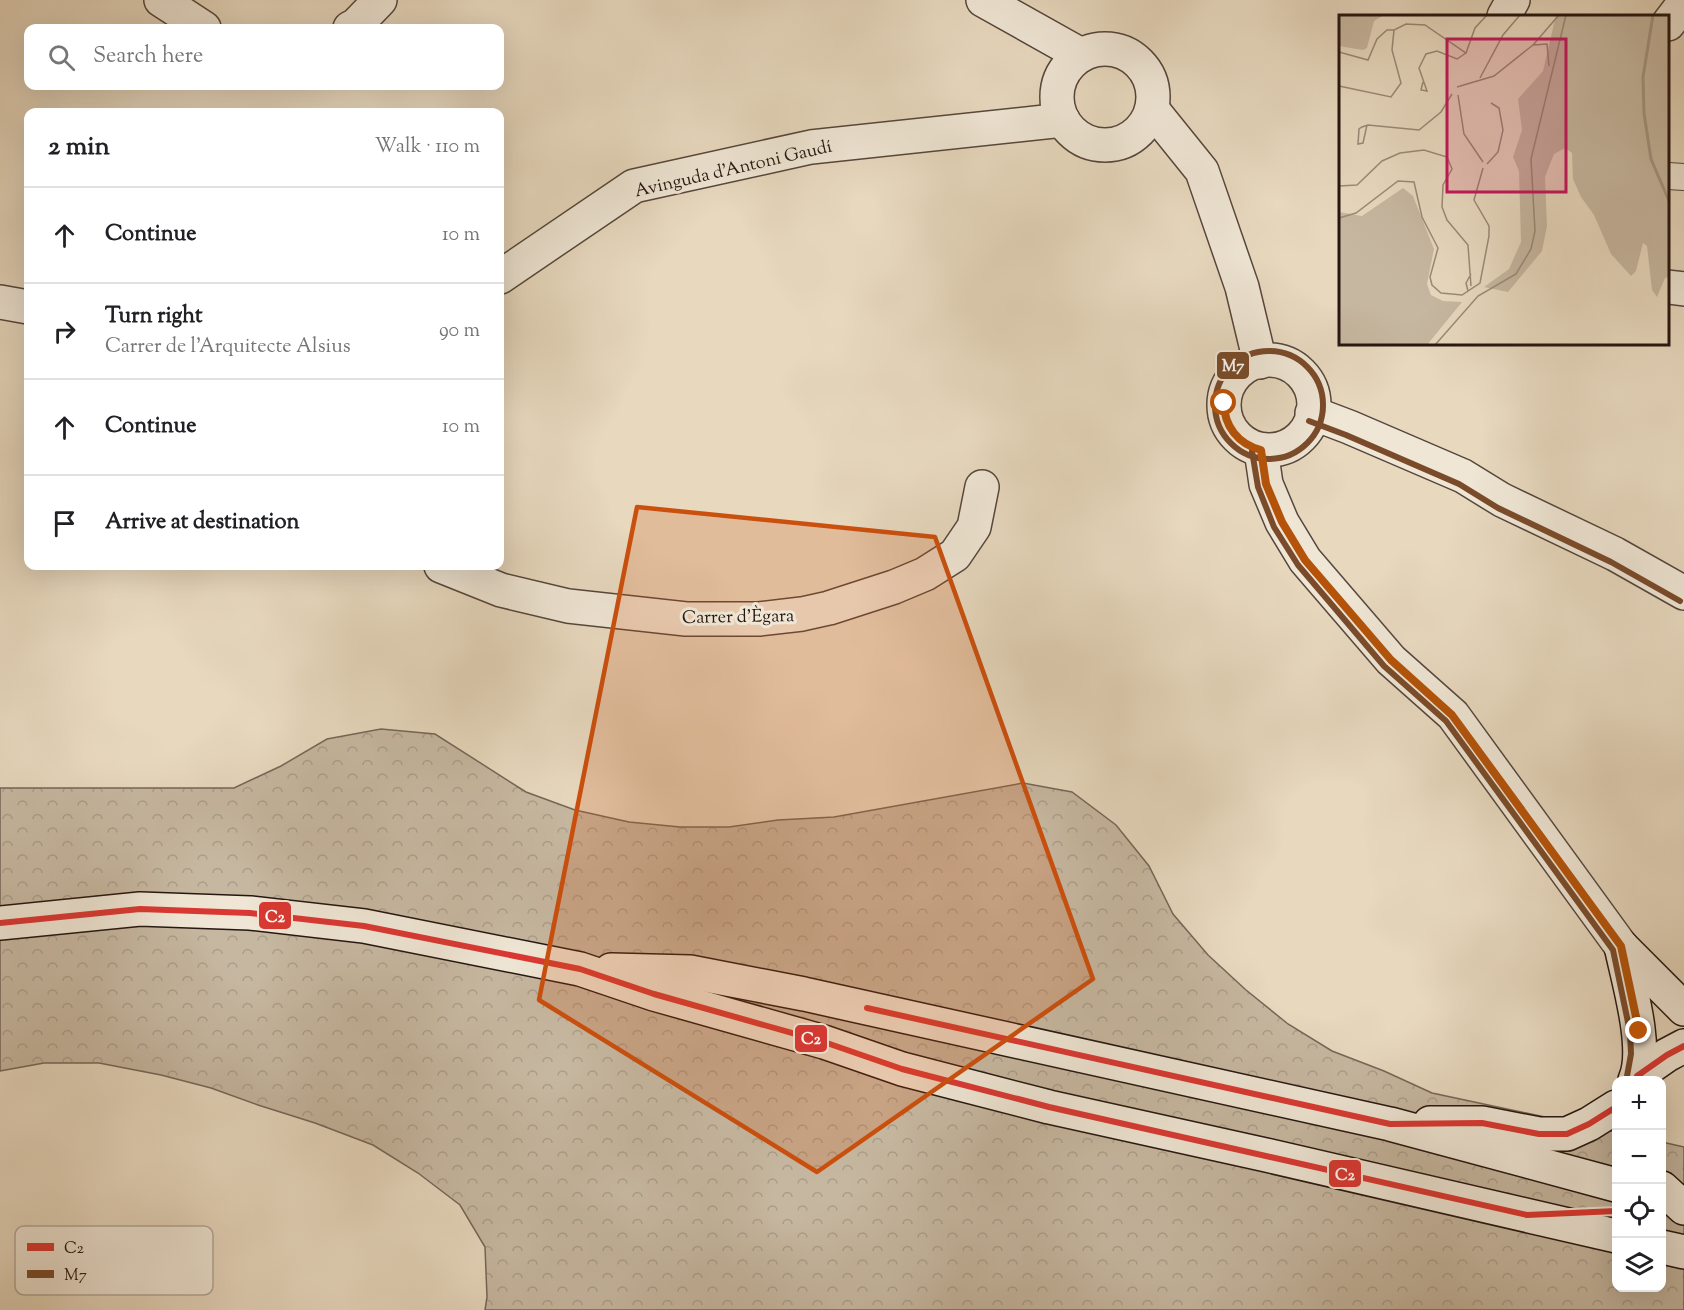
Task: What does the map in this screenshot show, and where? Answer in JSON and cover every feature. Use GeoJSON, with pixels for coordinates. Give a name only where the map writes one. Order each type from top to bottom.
{"type":"FeatureCollection","features":[{"type":"Feature","properties":{"kind":"street"},"geometry":{"type":"LineString","coordinates":[[161,0],[198,24]]}},
{"type":"Feature","properties":{"kind":"street"},"geometry":{"type":"LineString","coordinates":[[357,24],[380,0]]}},
{"type":"Feature","properties":{"kind":"street"},"geometry":{"type":"LineString","coordinates":[[983,0],[1081,55]]}},
{"type":"Feature","properties":{"kind":"street"},"geometry":{"type":"LineString","coordinates":[[1504,15],[1512,0]]}},
{"type":"Feature","properties":{"kind":"street"},"geometry":{"type":"LineString","coordinates":[[1669,23],[1684,3]]}},
{"type":"Feature","properties":{"kind":"street"},"geometry":{"type":"LineString","coordinates":[[1098,49],[1116,50],[1133,57],[1146,71],[1154,90],[1152,109],[1144,127],[1128,140],[1109,146],[1091,143],[1075,135],[1063,120],[1058,103],[1058,84],[1066,68],[1081,55],[1098,49]]}},
{"type":"Feature","properties":{"kind":"street"},"geometry":{"type":"LineString","coordinates":[[1152,109],[1202,171],[1242,287],[1260,362]]}},
{"type":"Feature","properties":{"kind":"street","name":"Avinguda d'Antoni Gaudí"},"geometry":{"type":"LineString","coordinates":[[504,274],[634,186],[811,147],[1063,120]]}},
{"type":"Feature","properties":{"kind":"street"},"geometry":{"type":"LineString","coordinates":[[1669,287],[1684,289]]}},
{"type":"Feature","properties":{"kind":"street"},"geometry":{"type":"LineString","coordinates":[[0,302],[24,306]]}},
{"type":"Feature","properties":{"kind":"street"},"geometry":{"type":"LineString","coordinates":[[1260,362],[1282,362],[1300,373],[1311,392],[1312,413],[1310,424],[1292,444],[1277,450],[1261,450],[1237,438],[1224,414],[1224,398],[1230,383],[1240,370],[1260,362]]}},
{"type":"Feature","properties":{"kind":"street"},"geometry":{"type":"LineString","coordinates":[[1312,413],[1463,476],[1502,501],[1614,554],[1684,593]]}},
{"type":"Feature","properties":{"kind":"street"},"geometry":{"type":"LineString","coordinates":[[1261,450],[1266,484],[1282,522],[1305,560],[1391,660],[1452,715],[1621,946],[1684,1009]]}},
{"type":"Feature","properties":{"kind":"street","name":"Carrer d'Ègara"},"geometry":{"type":"LineString","coordinates":[[451,570],[501,590],[568,606],[686,619],[759,619],[802,614],[830,608],[894,587],[925,574],[955,555],[974,527],[982,487]]}},
{"type":"Feature","properties":{"kind":"street"},"geometry":{"type":"LineString","coordinates":[[0,923],[140,909],[250,913],[364,926],[580,969],[654,994],[824,1042],[902,1069],[1049,1107],[1612,1235]]}},
{"type":"Feature","properties":{"kind":"street"},"geometry":{"type":"LineString","coordinates":[[1621,946],[1639,1031],[1640,1054],[1636,1076]]}},
{"type":"Feature","properties":{"kind":"street"},"geometry":{"type":"LineString","coordinates":[[580,969],[690,972],[804,994],[1390,1124],[1613,1184]]}},
{"type":"Feature","properties":{"kind":"street"},"geometry":{"type":"LineString","coordinates":[[1639,1076],[1667,1055],[1684,1046]]}},
{"type":"Feature","properties":{"kind":"street"},"geometry":{"type":"LineString","coordinates":[[1390,1124],[1482,1122],[1539,1134],[1567,1134],[1612,1110]]}},
{"type":"Feature","properties":{"kind":"street"},"geometry":{"type":"LineString","coordinates":[[1527,1215],[1612,1211]]}},
{"type":"Feature","properties":{"kind":"street"},"geometry":{"type":"LineString","coordinates":[[1666,1248],[1684,1252]]}},
{"type":"Feature","properties":{"kind":"lane"},"geometry":{"type":"LineString","coordinates":[[1669,176],[1684,177]]}},
{"type":"Feature","properties":{"kind":"highlighted area"},"geometry":{"type":"Polygon","coordinates":[[[637,507],[935,537],[1093,979],[817,1172],[539,1000],[637,507]]]}},
{"type":"Feature","properties":{"kind":"green space"},"geometry":{"type":"Polygon","coordinates":[[[381,729],[435,734],[526,792],[575,810],[629,822],[680,827],[729,827],[778,820],[834,817],[1023,783],[1072,792],[1116,825],[1149,866],[1173,914],[1208,955],[1288,1024],[1332,1051],[1432,1093],[1612,1131],[1612,1292],[1666,1292],[1666,1143],[1684,1147],[1684,1310],[485,1310],[487,1297],[485,1247],[460,1205],[418,1173],[373,1145],[211,1088],[161,1075],[99,1063],[44,1063],[0,1071],[0,788],[234,788],[281,766],[327,739],[381,729]]]}},
{"type":"Feature","properties":{"kind":"transit line","name":"M7"},"geometry":{"type":"LineString","coordinates":[[1269,351],[1290,355],[1307,367],[1319,384],[1323,405],[1319,426],[1307,443],[1290,455],[1269,459],[1248,455],[1231,443],[1219,426],[1215,405],[1219,384],[1231,367],[1248,355],[1269,351]]}},
{"type":"Feature","properties":{"kind":"transit line","name":"M7"},"geometry":{"type":"LineString","coordinates":[[1309,421],[1459,484],[1498,508],[1611,562],[1680,601]]}},
{"type":"Feature","properties":{"kind":"transit line","name":"M7"},"geometry":{"type":"LineString","coordinates":[[1252,451],[1258,487],[1274,527],[1298,565],[1384,666],[1446,721],[1613,950],[1630,1032],[1631,1054],[1627,1076]]}},
{"type":"Feature","properties":{"kind":"transit line","name":"C2"},"geometry":{"type":"LineString","coordinates":[[0,923],[140,909],[250,913],[364,926],[580,969],[654,994],[824,1042],[902,1069],[1049,1107],[1527,1215],[1612,1211]]}},
{"type":"Feature","properties":{"kind":"transit line","name":"C2"},"geometry":{"type":"LineString","coordinates":[[867,1008],[1390,1124],[1482,1123],[1539,1134],[1567,1134],[1612,1110]]}},
{"type":"Feature","properties":{"kind":"transit line","name":"C2"},"geometry":{"type":"LineString","coordinates":[[1637,1076],[1684,1046]]}},
{"type":"Feature","properties":{"kind":"route"},"geometry":{"type":"LineString","coordinates":[[1224,403],[1224,414],[1237,438],[1261,450],[1266,484],[1282,522],[1305,560],[1391,660],[1452,715],[1621,946],[1639,1031]]}}]}
